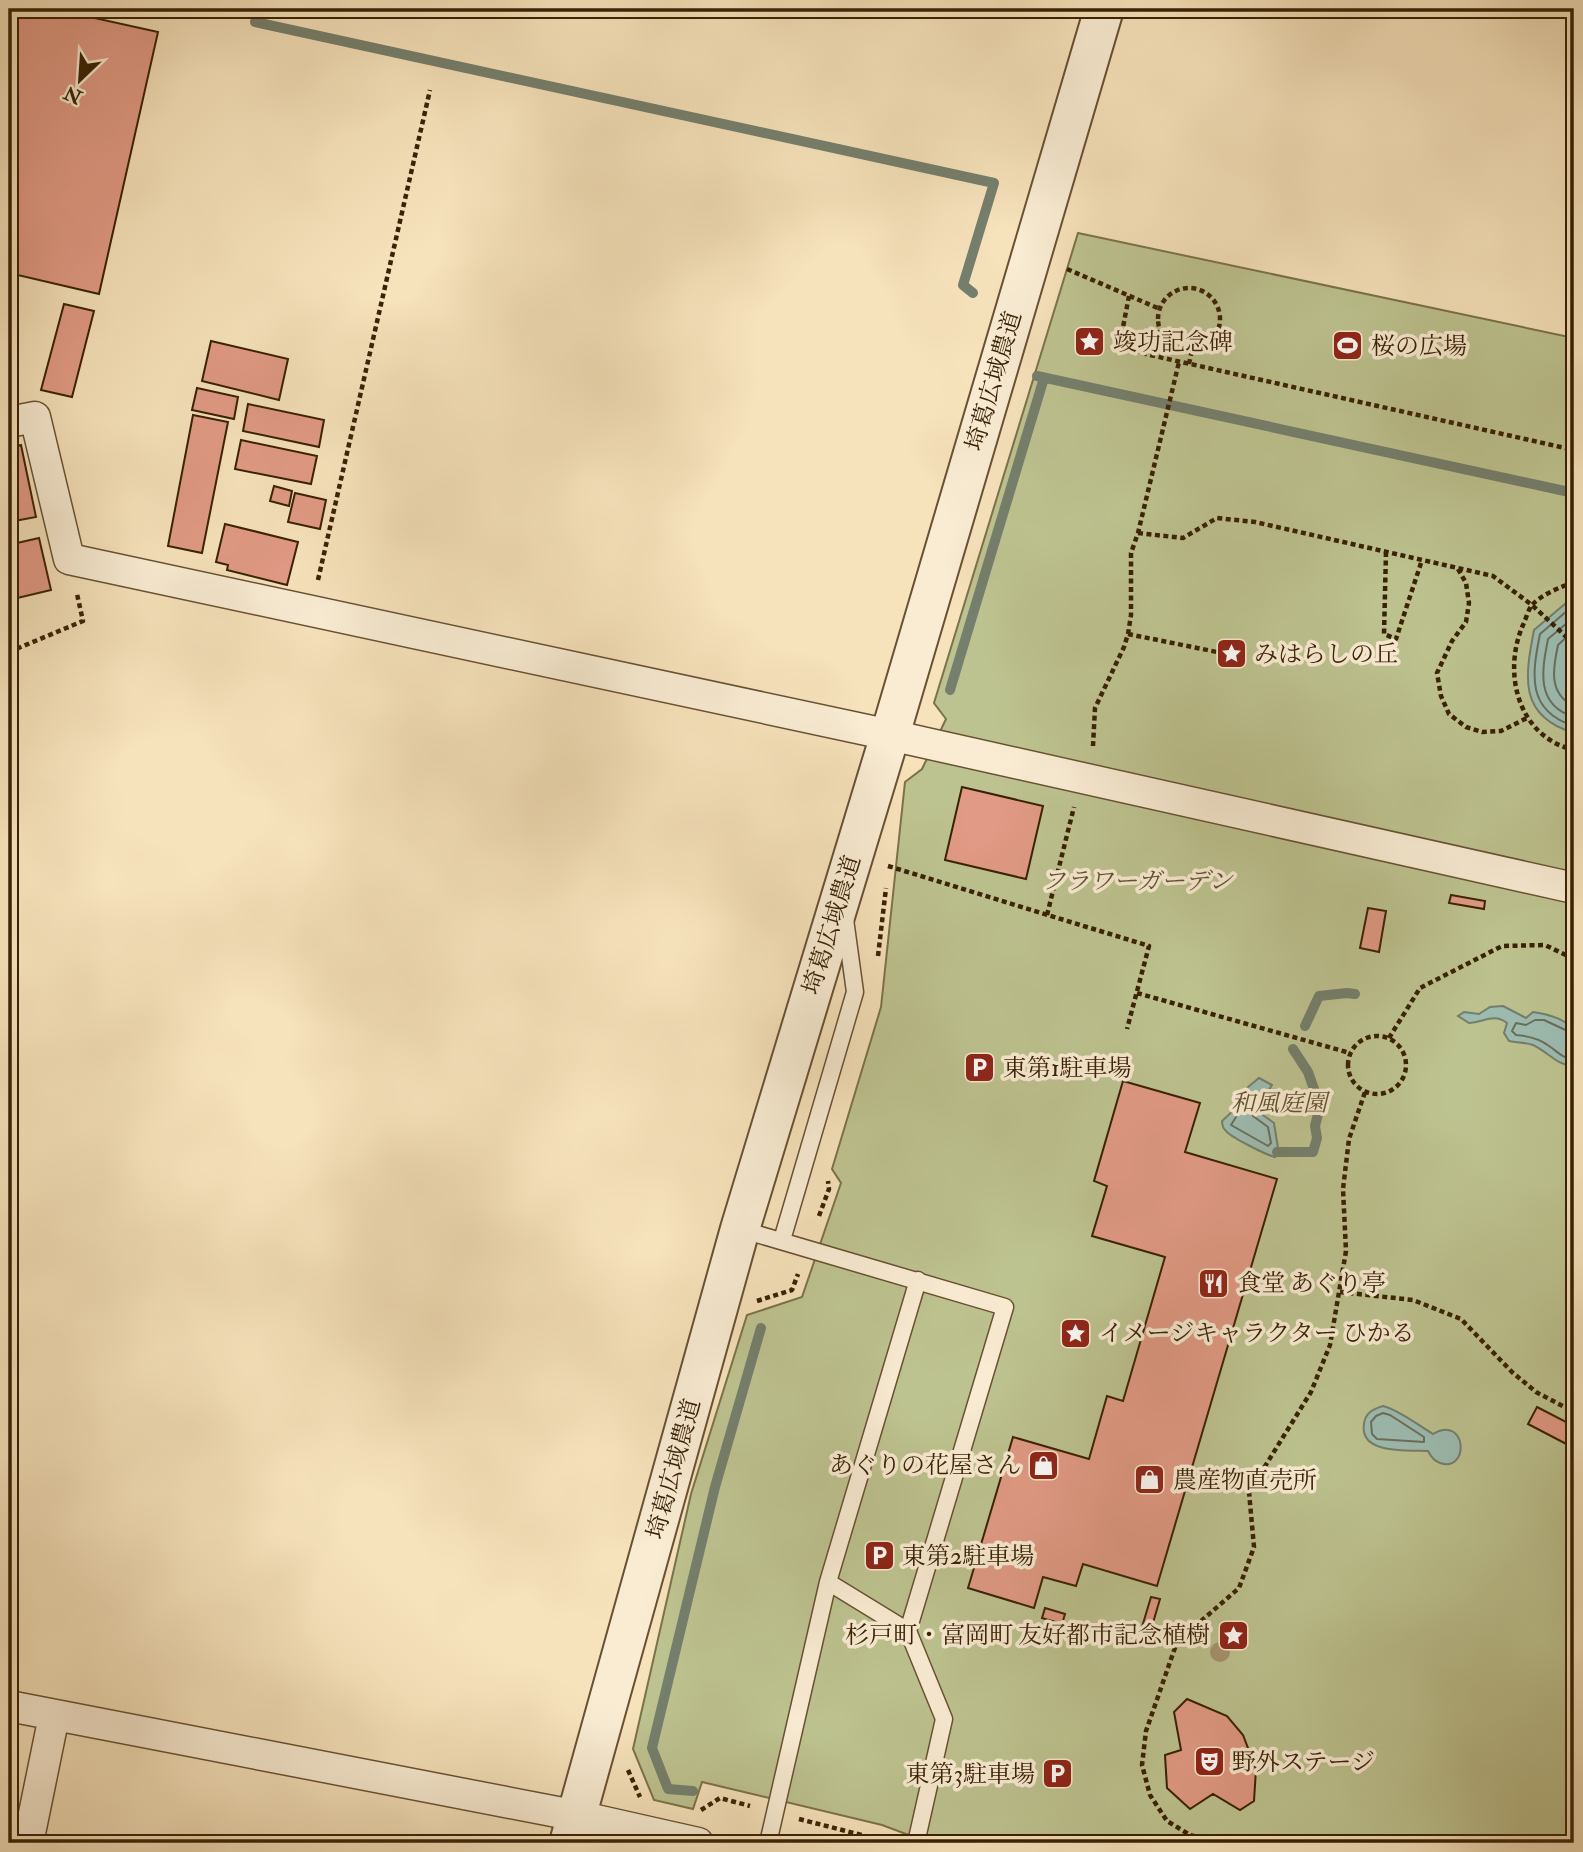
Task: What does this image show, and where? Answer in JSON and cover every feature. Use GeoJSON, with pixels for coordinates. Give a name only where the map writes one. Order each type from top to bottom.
{"type":"FeatureCollection","features":[{"type":"Feature","properties":{"kind":"street","name":"埼葛広域農道"},"geometry":{"type":"LineString","coordinates":[[573,1830],[740,1229],[890,735],[1104,9]]}},
{"type":"Feature","properties":{"kind":"street"},"geometry":{"type":"LineString","coordinates":[[9,422],[36,417],[69,559],[890,735],[1083,789],[1574,888]]}},
{"type":"Feature","properties":{"kind":"street"},"geometry":{"type":"LineString","coordinates":[[9,1706],[573,1830],[698,1843]]}},
{"type":"Feature","properties":{"kind":"street"},"geometry":{"type":"LineString","coordinates":[[28,1843],[54,1716]]}},
{"type":"Feature","properties":{"kind":"lane"},"geometry":{"type":"LineString","coordinates":[[782,1240],[855,992],[841,892]]}},
{"type":"Feature","properties":{"kind":"lane"},"geometry":{"type":"LineString","coordinates":[[740,1229],[1005,1307],[908,1631]]}},
{"type":"Feature","properties":{"kind":"lane"},"geometry":{"type":"LineString","coordinates":[[768,1843],[828,1582],[918,1280]]}},
{"type":"Feature","properties":{"kind":"lane"},"geometry":{"type":"LineString","coordinates":[[828,1582],[908,1631],[944,1719],[916,1843]]}},
{"type":"Feature","properties":{"kind":"path"},"geometry":{"type":"LineString","coordinates":[[311,610],[430,90]]}},
{"type":"Feature","properties":{"kind":"path"},"geometry":{"type":"LineString","coordinates":[[1057,265],[1160,309]]}},
{"type":"Feature","properties":{"kind":"path"},"geometry":{"type":"LineString","coordinates":[[1186,288],[1209,295],[1217,305],[1220,317],[1219,329],[1213,339],[1192,350],[1180,349],[1169,343],[1161,334],[1158,321],[1165,299],[1175,291],[1186,288]]}},
{"type":"Feature","properties":{"kind":"path"},"geometry":{"type":"LineString","coordinates":[[1129,296],[1119,348],[1574,450]]}},
{"type":"Feature","properties":{"kind":"path"},"geometry":{"type":"LineString","coordinates":[[1189,364],[1192,350]]}},
{"type":"Feature","properties":{"kind":"path"},"geometry":{"type":"LineString","coordinates":[[1047,915],[1083,789],[1095,708],[1125,647],[1131,615],[1130,553],[1138,533],[1179,362]]}},
{"type":"Feature","properties":{"kind":"path"},"geometry":{"type":"LineString","coordinates":[[1138,533],[1182,538],[1217,518],[1255,522],[1493,576],[1574,644]]}},
{"type":"Feature","properties":{"kind":"path"},"geometry":{"type":"LineString","coordinates":[[1386,552],[1384,634],[1396,639],[1422,560]]}},
{"type":"Feature","properties":{"kind":"path"},"geometry":{"type":"LineString","coordinates":[[9,652],[83,621],[69,559]]}},
{"type":"Feature","properties":{"kind":"path"},"geometry":{"type":"LineString","coordinates":[[1458,569],[1466,583],[1469,603],[1466,622],[1452,641],[1437,673],[1441,696],[1449,714],[1466,727],[1482,732],[1502,731],[1527,718]]}},
{"type":"Feature","properties":{"kind":"path"},"geometry":{"type":"LineString","coordinates":[[1574,582],[1552,591],[1532,606],[1515,645],[1516,692],[1527,718],[1551,742],[1574,750]]}},
{"type":"Feature","properties":{"kind":"path"},"geometry":{"type":"LineString","coordinates":[[1128,634],[1217,652]]}},
{"type":"Feature","properties":{"kind":"path"},"geometry":{"type":"LineString","coordinates":[[888,866],[1149,946],[1127,1029]]}},
{"type":"Feature","properties":{"kind":"path"},"geometry":{"type":"LineString","coordinates":[[1389,1038],[1420,988],[1503,947],[1545,945],[1574,959]]}},
{"type":"Feature","properties":{"kind":"path"},"geometry":{"type":"LineString","coordinates":[[1137,993],[1350,1053]]}},
{"type":"Feature","properties":{"kind":"path"},"geometry":{"type":"LineString","coordinates":[[1377,1035],[1389,1038],[1404,1054],[1404,1077],[1397,1086],[1387,1092],[1365,1092],[1350,1076],[1350,1053],[1356,1044],[1366,1037],[1377,1035]]}},
{"type":"Feature","properties":{"kind":"path"},"geometry":{"type":"LineString","coordinates":[[1220,1843],[1191,1835],[1167,1821],[1150,1795],[1142,1765],[1146,1731],[1177,1642],[1239,1588],[1254,1547],[1249,1492],[1311,1392],[1330,1345],[1346,1251],[1343,1189],[1347,1152],[1365,1092]]}},
{"type":"Feature","properties":{"kind":"path"},"geometry":{"type":"LineString","coordinates":[[1340,1293],[1413,1300],[1461,1319],[1512,1372],[1536,1392],[1574,1412]]}},
{"type":"Feature","properties":{"kind":"green space"},"geometry":{"type":"Polygon","coordinates":[[[1078,233],[1574,338],[1574,1843],[930,1843],[882,1825],[702,1782],[693,1809],[654,1800],[633,1749],[691,1494],[747,1315],[802,1297],[841,1183],[832,1169],[881,1007],[905,782],[922,769],[946,719],[934,703],[1078,233]]]}},
{"type":"Feature","properties":{"kind":"water"},"geometry":{"type":"Polygon","coordinates":[[[1572,598],[1574,733],[1556,726],[1543,716],[1534,705],[1528,679],[1534,630],[1572,598]]]}},
{"type":"Feature","properties":{"kind":"water"},"geometry":{"type":"Polygon","coordinates":[[[1503,1006],[1526,1018],[1533,1012],[1555,1017],[1570,1025],[1574,1029],[1574,1067],[1563,1064],[1533,1045],[1509,1041],[1504,1033],[1507,1023],[1502,1020],[1493,1018],[1469,1023],[1458,1016],[1464,1012],[1479,1014],[1490,1007],[1503,1006]]]}},
{"type":"Feature","properties":{"kind":"water"},"geometry":{"type":"Polygon","coordinates":[[[1259,1078],[1272,1085],[1259,1107],[1260,1113],[1274,1123],[1278,1148],[1275,1157],[1236,1138],[1223,1126],[1222,1121],[1236,1108],[1242,1092],[1259,1078]]]}},
{"type":"Feature","properties":{"kind":"water"},"geometry":{"type":"Polygon","coordinates":[[[1383,1406],[1402,1414],[1433,1434],[1444,1430],[1453,1432],[1461,1445],[1456,1460],[1450,1464],[1440,1463],[1428,1451],[1387,1449],[1369,1441],[1365,1434],[1366,1417],[1383,1406]]]}},
{"type":"Feature","properties":{"kind":"building"},"geometry":{"type":"Polygon","coordinates":[[[9,9],[54,9],[158,32],[99,294],[9,273],[9,9]]]}},
{"type":"Feature","properties":{"kind":"building"},"geometry":{"type":"Polygon","coordinates":[[[64,304],[94,311],[72,397],[41,390],[64,304]]]}},
{"type":"Feature","properties":{"kind":"building"},"geometry":{"type":"Polygon","coordinates":[[[211,341],[288,359],[279,400],[202,381],[211,341]]]}},
{"type":"Feature","properties":{"kind":"building"},"geometry":{"type":"Polygon","coordinates":[[[197,388],[238,397],[234,419],[192,410],[197,388]]]}},
{"type":"Feature","properties":{"kind":"building"},"geometry":{"type":"Polygon","coordinates":[[[248,404],[324,420],[319,447],[243,431],[248,404]]]}},
{"type":"Feature","properties":{"kind":"building"},"geometry":{"type":"Polygon","coordinates":[[[193,415],[228,422],[202,553],[168,546],[193,415]]]}},
{"type":"Feature","properties":{"kind":"building"},"geometry":{"type":"Polygon","coordinates":[[[241,440],[317,456],[311,484],[235,469],[241,440]]]}},
{"type":"Feature","properties":{"kind":"building"},"geometry":{"type":"Polygon","coordinates":[[[21,445],[36,517],[9,522],[9,448],[21,445]]]}},
{"type":"Feature","properties":{"kind":"building"},"geometry":{"type":"Polygon","coordinates":[[[274,486],[292,491],[289,506],[270,501],[274,486]]]}},
{"type":"Feature","properties":{"kind":"building"},"geometry":{"type":"Polygon","coordinates":[[[295,493],[326,500],[320,529],[288,522],[295,493]]]}},
{"type":"Feature","properties":{"kind":"building"},"geometry":{"type":"Polygon","coordinates":[[[225,524],[298,542],[287,585],[227,570],[228,565],[216,562],[225,524]]]}},
{"type":"Feature","properties":{"kind":"building"},"geometry":{"type":"Polygon","coordinates":[[[16,537],[17,543],[39,538],[51,590],[9,600],[9,539],[16,537]]]}},
{"type":"Feature","properties":{"kind":"building"},"geometry":{"type":"Polygon","coordinates":[[[962,787],[1043,806],[1026,879],[945,860],[962,787]]]}},
{"type":"Feature","properties":{"kind":"building"},"geometry":{"type":"Polygon","coordinates":[[[1451,895],[1485,901],[1484,909],[1449,903],[1451,895]]]}},
{"type":"Feature","properties":{"kind":"building"},"geometry":{"type":"Polygon","coordinates":[[[1368,908],[1386,911],[1379,952],[1360,948],[1368,908]]]}},
{"type":"Feature","properties":{"kind":"building"},"geometry":{"type":"Polygon","coordinates":[[[1123,1081],[1200,1103],[1185,1152],[1277,1179],[1157,1586],[1083,1564],[1076,1586],[1043,1577],[1034,1608],[968,1588],[1013,1437],[1089,1459],[1107,1396],[1123,1401],[1165,1257],[1092,1236],[1107,1186],[1094,1181],[1123,1081]]]}},
{"type":"Feature","properties":{"kind":"building"},"geometry":{"type":"Polygon","coordinates":[[[1537,1407],[1574,1426],[1574,1448],[1528,1424],[1537,1407]]]}},
{"type":"Feature","properties":{"kind":"building"},"geometry":{"type":"Polygon","coordinates":[[[1151,1597],[1160,1599],[1148,1640],[1139,1637],[1151,1597]]]}},
{"type":"Feature","properties":{"kind":"building"},"geometry":{"type":"Polygon","coordinates":[[[1045,1608],[1065,1614],[1062,1624],[1042,1618],[1045,1608]]]}},
{"type":"Feature","properties":{"kind":"building"},"geometry":{"type":"Polygon","coordinates":[[[1187,1699],[1227,1716],[1243,1735],[1256,1769],[1254,1801],[1240,1810],[1213,1794],[1190,1809],[1167,1788],[1165,1755],[1181,1750],[1174,1712],[1187,1699]]]}},
{"type":"Feature","properties":{"kind":"waterway"},"geometry":{"type":"LineString","coordinates":[[258,9],[255,22],[994,183],[963,285],[973,293]]}},
{"type":"Feature","properties":{"kind":"waterway"},"geometry":{"type":"LineString","coordinates":[[1037,376],[1574,493]]}},
{"type":"Feature","properties":{"kind":"waterway"},"geometry":{"type":"LineString","coordinates":[[950,690],[1044,378]]}},
{"type":"Feature","properties":{"kind":"waterway"},"geometry":{"type":"LineString","coordinates":[[1305,1026],[1319,996],[1355,994]]}},
{"type":"Feature","properties":{"kind":"waterway"},"geometry":{"type":"LineString","coordinates":[[1277,1152],[1313,1152],[1317,1138],[1315,1126],[1320,1106],[1308,1072],[1293,1049]]}},
{"type":"Feature","properties":{"kind":"waterway"},"geometry":{"type":"LineString","coordinates":[[693,1791],[668,1789],[652,1748],[715,1487],[761,1328]]}},
{"type":"Feature","properties":{"kind":"place","name":"竣功記念碑"},"geometry":{"type":"Point","coordinates":[1090,342]}},
{"type":"Feature","properties":{"kind":"place","name":"桜の広場"},"geometry":{"type":"Point","coordinates":[1348,346]}},
{"type":"Feature","properties":{"kind":"place","name":"みはらしの丘"},"geometry":{"type":"Point","coordinates":[1231,654]}},
{"type":"Feature","properties":{"kind":"place","name":"東第1駐車場"},"geometry":{"type":"Point","coordinates":[980,1068]}},
{"type":"Feature","properties":{"kind":"place","name":"食堂 あぐり亭"},"geometry":{"type":"Point","coordinates":[1214,1283]}},
{"type":"Feature","properties":{"kind":"place","name":"イメージキャラクター ひかる"},"geometry":{"type":"Point","coordinates":[1076,1333]}},
{"type":"Feature","properties":{"kind":"place","name":"あぐりの花屋さん"},"geometry":{"type":"Point","coordinates":[1044,1465]}},
{"type":"Feature","properties":{"kind":"place","name":"農産物直売所"},"geometry":{"type":"Point","coordinates":[1150,1480]}},
{"type":"Feature","properties":{"kind":"place","name":"東第2駐車場"},"geometry":{"type":"Point","coordinates":[879,1556]}},
{"type":"Feature","properties":{"kind":"place","name":"杉戸町・富岡町 友好都市記念植樹"},"geometry":{"type":"Point","coordinates":[1233,1635]}},
{"type":"Feature","properties":{"kind":"place","name":"野外ステージ"},"geometry":{"type":"Point","coordinates":[1209,1762]}},
{"type":"Feature","properties":{"kind":"place","name":"東第3駐車場"},"geometry":{"type":"Point","coordinates":[1058,1774]}},
{"type":"Feature","properties":{"kind":"park label","name":"フラワーガーデン"},"geometry":{"type":"Point","coordinates":[1137,881]}},
{"type":"Feature","properties":{"kind":"park label","name":"和風庭園"},"geometry":{"type":"Point","coordinates":[1279,1103]}}]}
